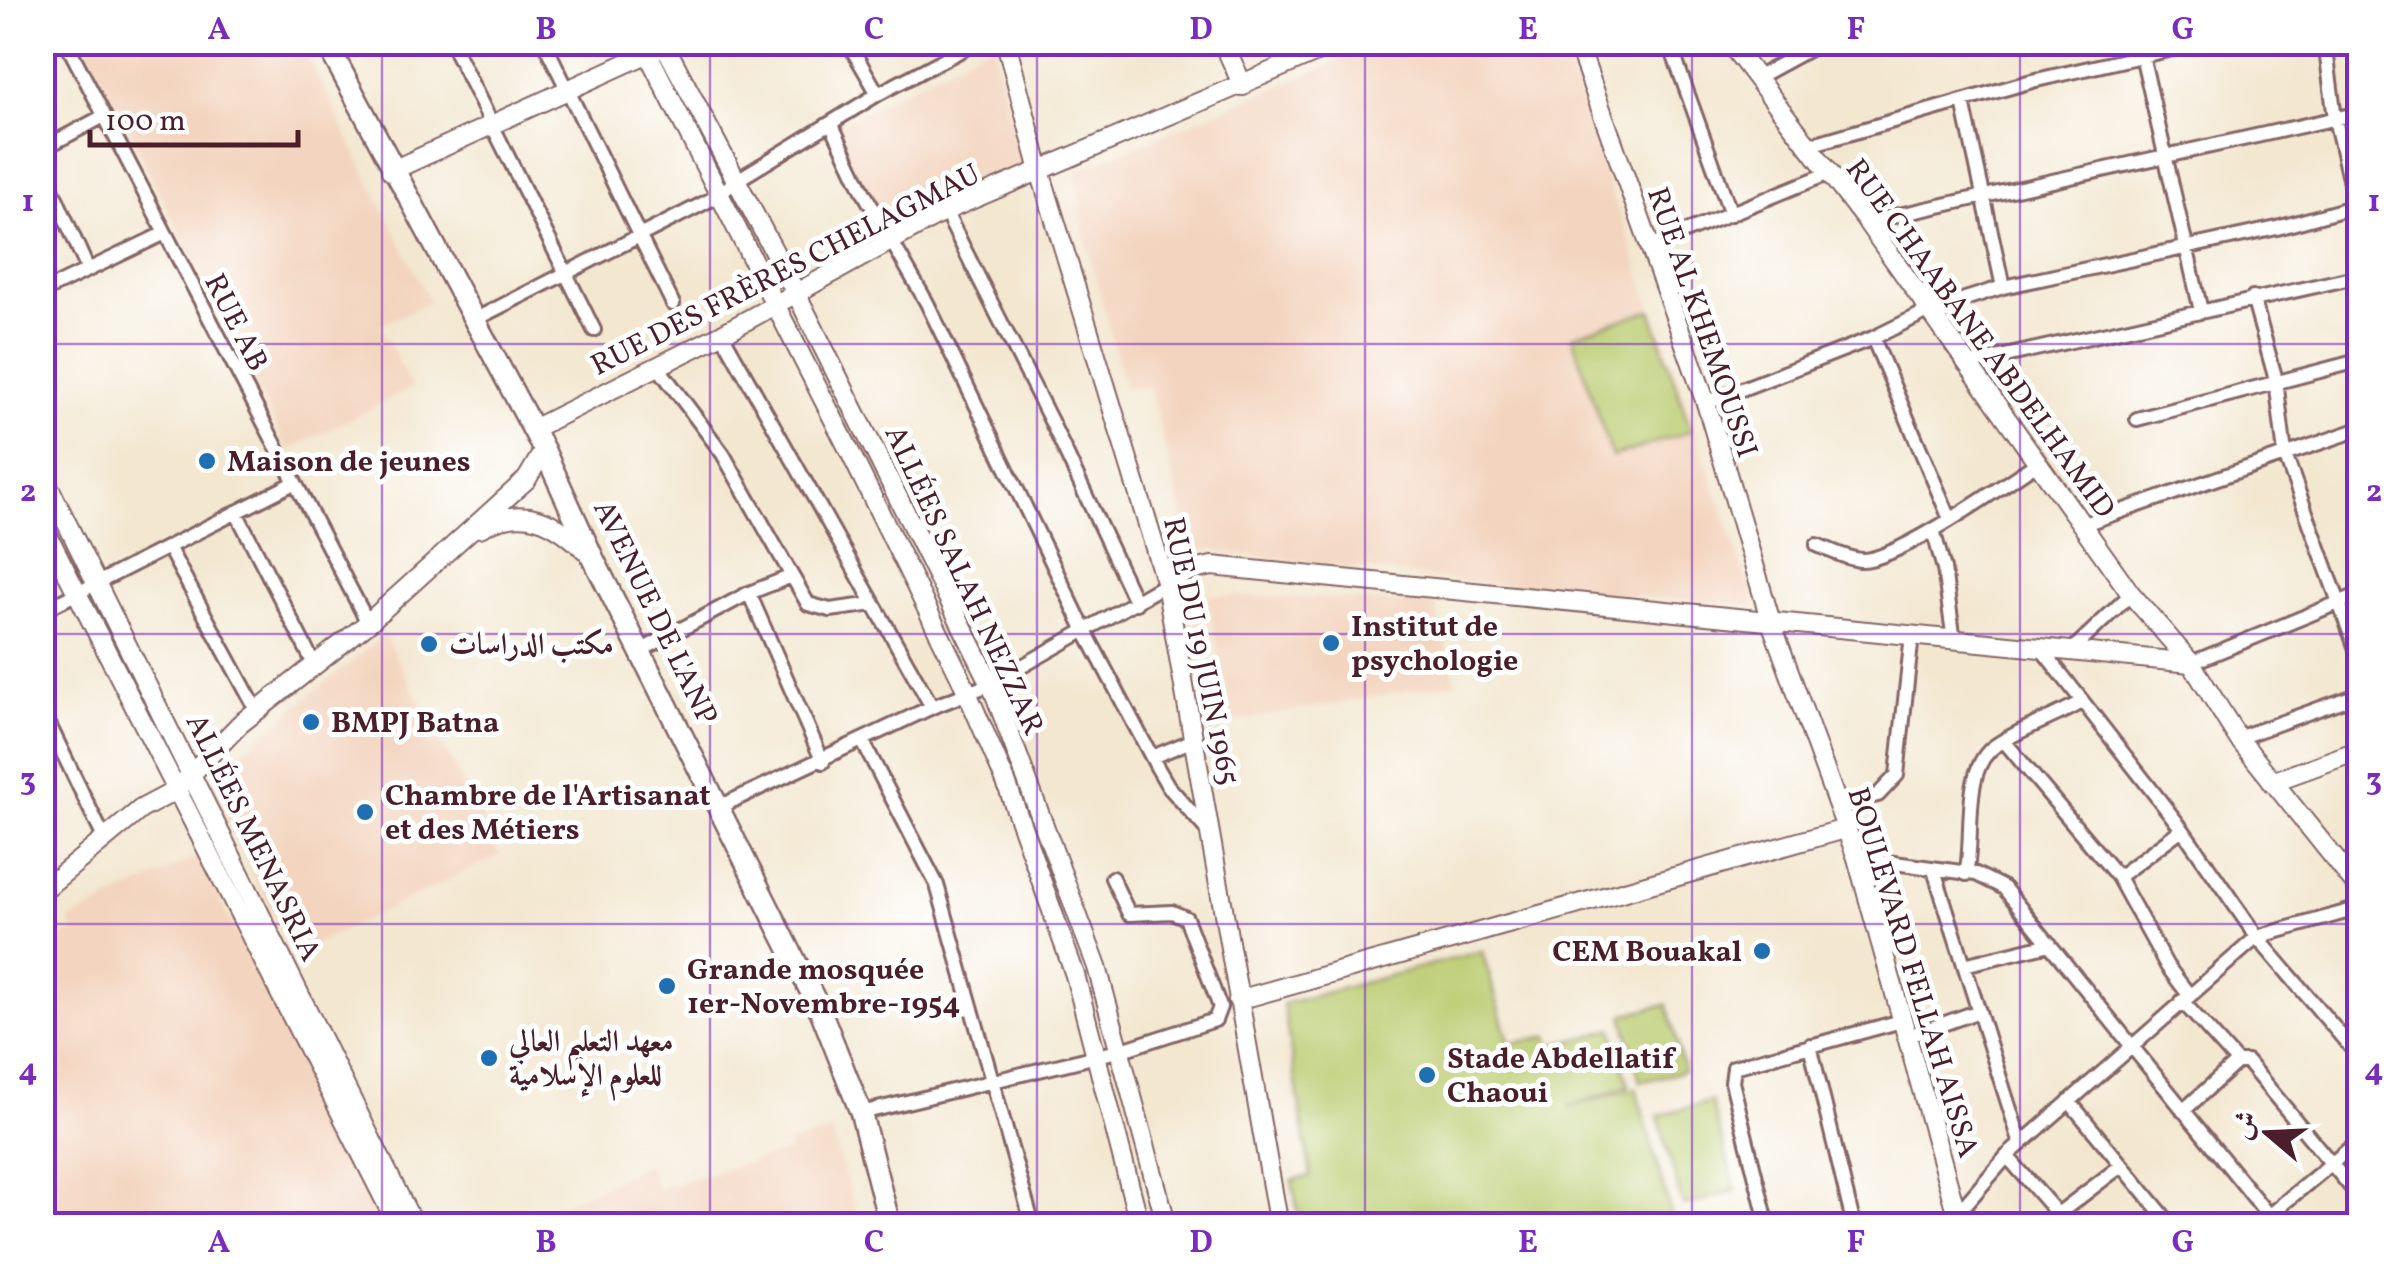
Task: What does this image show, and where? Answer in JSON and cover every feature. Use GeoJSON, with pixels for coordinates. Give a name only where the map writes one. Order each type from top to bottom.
{"type":"FeatureCollection","features":[{"type":"Feature","properties":{"kind":"main road","name":"AVENUE DE L'ANP"},"geometry":{"type":"LineString","coordinates":[[326,42],[544,450],[593,558],[820,1012],[861,1113],[890,1226]]}},
{"type":"Feature","properties":{"kind":"street","name":"RUE AB"},"geometry":{"type":"LineString","coordinates":[[66,42],[292,484],[368,623]]}},
{"type":"Feature","properties":{"kind":"street"},"geometry":{"type":"LineString","coordinates":[[451,42],[594,330]]}},
{"type":"Feature","properties":{"kind":"street"},"geometry":{"type":"LineString","coordinates":[[544,42],[673,304]]}},
{"type":"Feature","properties":{"kind":"street"},"geometry":{"type":"LineString","coordinates":[[848,42],[878,94]]}},
{"type":"Feature","properties":{"kind":"street"},"geometry":{"type":"LineString","coordinates":[[472,320],[642,238],[718,196],[734,182],[878,94],[976,42]]}},
{"type":"Feature","properties":{"kind":"street","name":"RUE DU 19 JUIN 1965"},"geometry":{"type":"LineString","coordinates":[[1006,42],[1040,171],[1166,584],[1279,1226]]}},
{"type":"Feature","properties":{"kind":"street"},"geometry":{"type":"LineString","coordinates":[[1222,42],[1242,86]]}},
{"type":"Feature","properties":{"kind":"street","name":"RUE DES FRÈRES CHELAGMAU"},"geometry":{"type":"LineString","coordinates":[[533,429],[658,368],[944,211],[1340,42]]}},
{"type":"Feature","properties":{"kind":"street","name":"RUE AL KHEMOUSSI"},"geometry":{"type":"LineString","coordinates":[[1576,42],[1706,403],[1771,622]]}},
{"type":"Feature","properties":{"kind":"street"},"geometry":{"type":"LineString","coordinates":[[1669,42],[1731,214]]}},
{"type":"Feature","properties":{"kind":"street","name":"RUE CHAABANE ABDELHAMID"},"geometry":{"type":"LineString","coordinates":[[1730,42],[1867,222],[2131,594],[2191,664],[2238,738],[2360,890]]}},
{"type":"Feature","properties":{"kind":"street"},"geometry":{"type":"LineString","coordinates":[[1756,78],[1822,42]]}},
{"type":"Feature","properties":{"kind":"street"},"geometry":{"type":"LineString","coordinates":[[1806,146],[2140,49],[2203,42]]}},
{"type":"Feature","properties":{"kind":"street"},"geometry":{"type":"LineString","coordinates":[[2325,42],[2335,119],[2360,226]]}},
{"type":"Feature","properties":{"kind":"street"},"geometry":{"type":"LineString","coordinates":[[391,170],[657,45],[718,196],[772,306],[820,390],[968,695],[1051,899],[1140,1226]]}},
{"type":"Feature","properties":{"kind":"street","name":"ALLÉES SALAH NEZZAR"},"geometry":{"type":"LineString","coordinates":[[657,45],[796,293],[991,684],[1066,879],[1122,1050],[1166,1226]]}},
{"type":"Feature","properties":{"kind":"street"},"geometry":{"type":"LineString","coordinates":[[2140,49],[2200,312]]}},
{"type":"Feature","properties":{"kind":"street"},"geometry":{"type":"LineString","coordinates":[[1963,102],[2003,287]]}},
{"type":"Feature","properties":{"kind":"street"},"geometry":{"type":"LineString","coordinates":[[1867,222],[2360,113]]}},
{"type":"Feature","properties":{"kind":"street"},"geometry":{"type":"LineString","coordinates":[[42,148],[104,116]]}},
{"type":"Feature","properties":{"kind":"street"},"geometry":{"type":"LineString","coordinates":[[831,123],[984,414],[1086,631],[1152,757],[1168,786],[1210,832]]}},
{"type":"Feature","properties":{"kind":"street"},"geometry":{"type":"LineString","coordinates":[[42,166],[88,270]]}},
{"type":"Feature","properties":{"kind":"street"},"geometry":{"type":"LineString","coordinates":[[1648,247],[1827,174]]}},
{"type":"Feature","properties":{"kind":"street"},"geometry":{"type":"LineString","coordinates":[[1706,403],[1873,338],[1930,310],[2003,287],[2357,206]]}},
{"type":"Feature","properties":{"kind":"street"},"geometry":{"type":"LineString","coordinates":[[944,211],[1052,424],[1136,603]]}},
{"type":"Feature","properties":{"kind":"street"},"geometry":{"type":"LineString","coordinates":[[42,292],[164,234]]}},
{"type":"Feature","properties":{"kind":"street"},"geometry":{"type":"LineString","coordinates":[[1965,365],[2360,276]]}},
{"type":"Feature","properties":{"kind":"street"},"geometry":{"type":"LineString","coordinates":[[2252,298],[2276,380],[2285,455],[2360,660]]}},
{"type":"Feature","properties":{"kind":"street"},"geometry":{"type":"LineString","coordinates":[[722,334],[932,707]]}},
{"type":"Feature","properties":{"kind":"street"},"geometry":{"type":"LineString","coordinates":[[1873,338],[1950,519]]}},
{"type":"Feature","properties":{"kind":"street"},"geometry":{"type":"LineString","coordinates":[[2136,419],[2358,362]]}},
{"type":"Feature","properties":{"kind":"street"},"geometry":{"type":"LineString","coordinates":[[658,368],[723,454],[808,604],[830,610],[874,604]]}},
{"type":"Feature","properties":{"kind":"street"},"geometry":{"type":"LineString","coordinates":[[2084,524],[2360,430]]}},
{"type":"Feature","properties":{"kind":"street"},"geometry":{"type":"LineString","coordinates":[[42,890],[256,710],[368,623],[527,480],[544,450]]}},
{"type":"Feature","properties":{"kind":"street"},"geometry":{"type":"LineString","coordinates":[[1817,545],[1866,560],[1933,530],[2037,462]]}},
{"type":"Feature","properties":{"kind":"street","name":"ALLÉES MENASRIA"},"geometry":{"type":"LineString","coordinates":[[42,473],[191,767],[371,1156],[414,1226]]}},
{"type":"Feature","properties":{"kind":"street"},"geometry":{"type":"LineString","coordinates":[[42,611],[292,484]]}},
{"type":"Feature","properties":{"kind":"street"},"geometry":{"type":"LineString","coordinates":[[236,512],[314,664]]}},
{"type":"Feature","properties":{"kind":"street"},"geometry":{"type":"LineString","coordinates":[[466,536],[502,518],[530,516],[563,528],[593,558]]}},
{"type":"Feature","properties":{"kind":"street"},"geometry":{"type":"LineString","coordinates":[[43,527],[171,783],[371,1156],[398,1226]]}},
{"type":"Feature","properties":{"kind":"street"},"geometry":{"type":"LineString","coordinates":[[1933,530],[1944,569],[1954,641]]}},
{"type":"Feature","properties":{"kind":"street"},"geometry":{"type":"LineString","coordinates":[[168,547],[256,710]]}},
{"type":"Feature","properties":{"kind":"street"},"geometry":{"type":"LineString","coordinates":[[720,807],[823,762],[932,707],[991,684],[1189,571],[1212,566],[2191,664],[2360,594]]}},
{"type":"Feature","properties":{"kind":"street"},"geometry":{"type":"LineString","coordinates":[[640,650],[749,593],[792,576]]}},
{"type":"Feature","properties":{"kind":"street"},"geometry":{"type":"LineString","coordinates":[[749,593],[823,762]]}},
{"type":"Feature","properties":{"kind":"street"},"geometry":{"type":"LineString","coordinates":[[2068,654],[2131,594]]}},
{"type":"Feature","properties":{"kind":"street","name":"BOULEVARD FELLAH AISSA"},"geometry":{"type":"LineString","coordinates":[[1771,622],[1857,858],[1959,1220]]}},
{"type":"Feature","properties":{"kind":"street"},"geometry":{"type":"LineString","coordinates":[[1836,804],[1878,795],[1897,775],[1912,636]]}},
{"type":"Feature","properties":{"kind":"street"},"geometry":{"type":"LineString","coordinates":[[2044,652],[2182,829],[2257,937],[2358,1054]]}},
{"type":"Feature","properties":{"kind":"street"},"geometry":{"type":"LineString","coordinates":[[2238,738],[2360,694]]}},
{"type":"Feature","properties":{"kind":"street"},"geometry":{"type":"LineString","coordinates":[[1966,874],[1975,780],[1981,762],[2004,741],[2081,702]]}},
{"type":"Feature","properties":{"kind":"street"},"geometry":{"type":"LineString","coordinates":[[42,710],[104,838]]}},
{"type":"Feature","properties":{"kind":"street"},"geometry":{"type":"LineString","coordinates":[[1152,757],[1196,738]]}},
{"type":"Feature","properties":{"kind":"street"},"geometry":{"type":"LineString","coordinates":[[2004,741],[2118,877],[2186,998],[2237,1062]]}},
{"type":"Feature","properties":{"kind":"street"},"geometry":{"type":"LineString","coordinates":[[863,742],[937,885],[1033,1226]]}},
{"type":"Feature","properties":{"kind":"street"},"geometry":{"type":"LineString","coordinates":[[2272,782],[2360,750]]}},
{"type":"Feature","properties":{"kind":"street"},"geometry":{"type":"LineString","coordinates":[[1238,1000],[1846,829]]}},
{"type":"Feature","properties":{"kind":"street"},"geometry":{"type":"LineString","coordinates":[[2118,877],[2182,829]]}},
{"type":"Feature","properties":{"kind":"street"},"geometry":{"type":"LineString","coordinates":[[1857,858],[1966,874],[2004,888],[2269,1216]]}},
{"type":"Feature","properties":{"kind":"street"},"geometry":{"type":"LineString","coordinates":[[1934,870],[2021,1144]]}},
{"type":"Feature","properties":{"kind":"street"},"geometry":{"type":"LineString","coordinates":[[861,1113],[1122,1050],[1209,1023],[1220,1007],[1186,918],[1172,912],[1129,914],[1112,878]]}},
{"type":"Feature","properties":{"kind":"street"},"geometry":{"type":"LineString","coordinates":[[1959,1220],[2006,1156],[2257,937],[2360,908]]}},
{"type":"Feature","properties":{"kind":"street"},"geometry":{"type":"LineString","coordinates":[[1964,965],[2050,944]]}},
{"type":"Feature","properties":{"kind":"street"},"geometry":{"type":"LineString","coordinates":[[1768,1226],[1732,1072],[1746,1060],[1979,1012]]}},
{"type":"Feature","properties":{"kind":"street"},"geometry":{"type":"LineString","coordinates":[[1810,1045],[1854,1226]]}},
{"type":"Feature","properties":{"kind":"street"},"geometry":{"type":"LineString","coordinates":[[2183,1110],[2237,1062],[2247,1062],[2360,1198]]}},
{"type":"Feature","properties":{"kind":"street"},"geometry":{"type":"LineString","coordinates":[[2069,1102],[2172,1226]]}},
{"type":"Feature","properties":{"kind":"street"},"geometry":{"type":"LineString","coordinates":[[2256,1226],[2360,1140]]}},
{"type":"Feature","properties":{"kind":"street"},"geometry":{"type":"LineString","coordinates":[[2006,1156],[2068,1226]]}},
{"type":"Feature","properties":{"kind":"street"},"geometry":{"type":"LineString","coordinates":[[2058,1214],[2122,1164]]}},
{"type":"Feature","properties":{"kind":"shaded area"},"geometry":{"type":"Polygon","coordinates":[[[84,43],[301,43],[430,302],[380,325],[412,388],[288,450],[84,43]]]}},
{"type":"Feature","properties":{"kind":"shaded area"},"geometry":{"type":"Polygon","coordinates":[[[993,43],[1023,175],[885,242],[828,130],[993,43]]]}},
{"type":"Feature","properties":{"kind":"shaded area"},"geometry":{"type":"Polygon","coordinates":[[[1381,43],[1560,43],[1756,606],[1476,583],[1192,548],[1149,386],[1125,388],[1084,235],[1076,171],[1381,43]]]}},
{"type":"Feature","properties":{"kind":"shaded area","name":"Institut de psychologie"},"geometry":{"type":"Polygon","coordinates":[[[1208,595],[1434,603],[1456,682],[1232,722],[1208,595]]]}},
{"type":"Feature","properties":{"kind":"shaded area"},"geometry":{"type":"Polygon","coordinates":[[[384,634],[500,855],[294,954],[212,793],[217,773],[384,634]]]}},
{"type":"Feature","properties":{"kind":"shaded area"},"geometry":{"type":"Polygon","coordinates":[[[197,857],[379,1213],[354,1225],[43,1225],[43,946],[74,931],[69,920],[197,857]]]}},
{"type":"Feature","properties":{"kind":"shaded area"},"geometry":{"type":"Polygon","coordinates":[[[832,1132],[859,1224],[518,1225],[648,1164],[656,1189],[790,1151],[788,1143],[832,1132]]]}},
{"type":"Feature","properties":{"kind":"green space"},"geometry":{"type":"Polygon","coordinates":[[[1651,310],[1691,431],[1612,457],[1572,336],[1651,310]]]}},
{"type":"Feature","properties":{"kind":"green space","name":"Stade Abdellatif Chaoui"},"geometry":{"type":"Polygon","coordinates":[[[1482,951],[1510,1044],[1548,1036],[1552,1046],[1613,1029],[1629,1086],[1568,1107],[1636,1088],[1674,1225],[1300,1225],[1292,1180],[1311,1176],[1283,1004],[1482,951]]]}},
{"type":"Feature","properties":{"kind":"green space"},"geometry":{"type":"Polygon","coordinates":[[[1667,1004],[1684,1071],[1640,1082],[1623,1015],[1667,1004]]]}},
{"type":"Feature","properties":{"kind":"green space"},"geometry":{"type":"Polygon","coordinates":[[[1711,1101],[1736,1191],[1683,1206],[1658,1116],[1711,1101]]]}},
{"type":"Feature","properties":{"kind":"place","name":"Maison de jeunes"},"geometry":{"type":"Point","coordinates":[207,461]}},
{"type":"Feature","properties":{"kind":"place","name":"Institut de psychologie"},"geometry":{"type":"Point","coordinates":[1331,643]}},
{"type":"Feature","properties":{"kind":"place","name":"مكتب الدراسات"},"geometry":{"type":"Point","coordinates":[429,644]}},
{"type":"Feature","properties":{"kind":"place","name":"BMPJ Batna"},"geometry":{"type":"Point","coordinates":[311,722]}},
{"type":"Feature","properties":{"kind":"place","name":"Chambre de l'Artisanat et des Métiers"},"geometry":{"type":"Point","coordinates":[365,812]}},
{"type":"Feature","properties":{"kind":"place","name":"CEM Bouakal"},"geometry":{"type":"Point","coordinates":[1762,951]}},
{"type":"Feature","properties":{"kind":"place","name":"Grande mosquée 1er-Novembre-1954"},"geometry":{"type":"Point","coordinates":[667,986]}},
{"type":"Feature","properties":{"kind":"place","name":"معهد التعليم العالي للعلوم الإسلامية"},"geometry":{"type":"Point","coordinates":[489,1058]}},
{"type":"Feature","properties":{"kind":"place","name":"Stade Abdellatif Chaoui"},"geometry":{"type":"Point","coordinates":[1427,1075]}}]}
